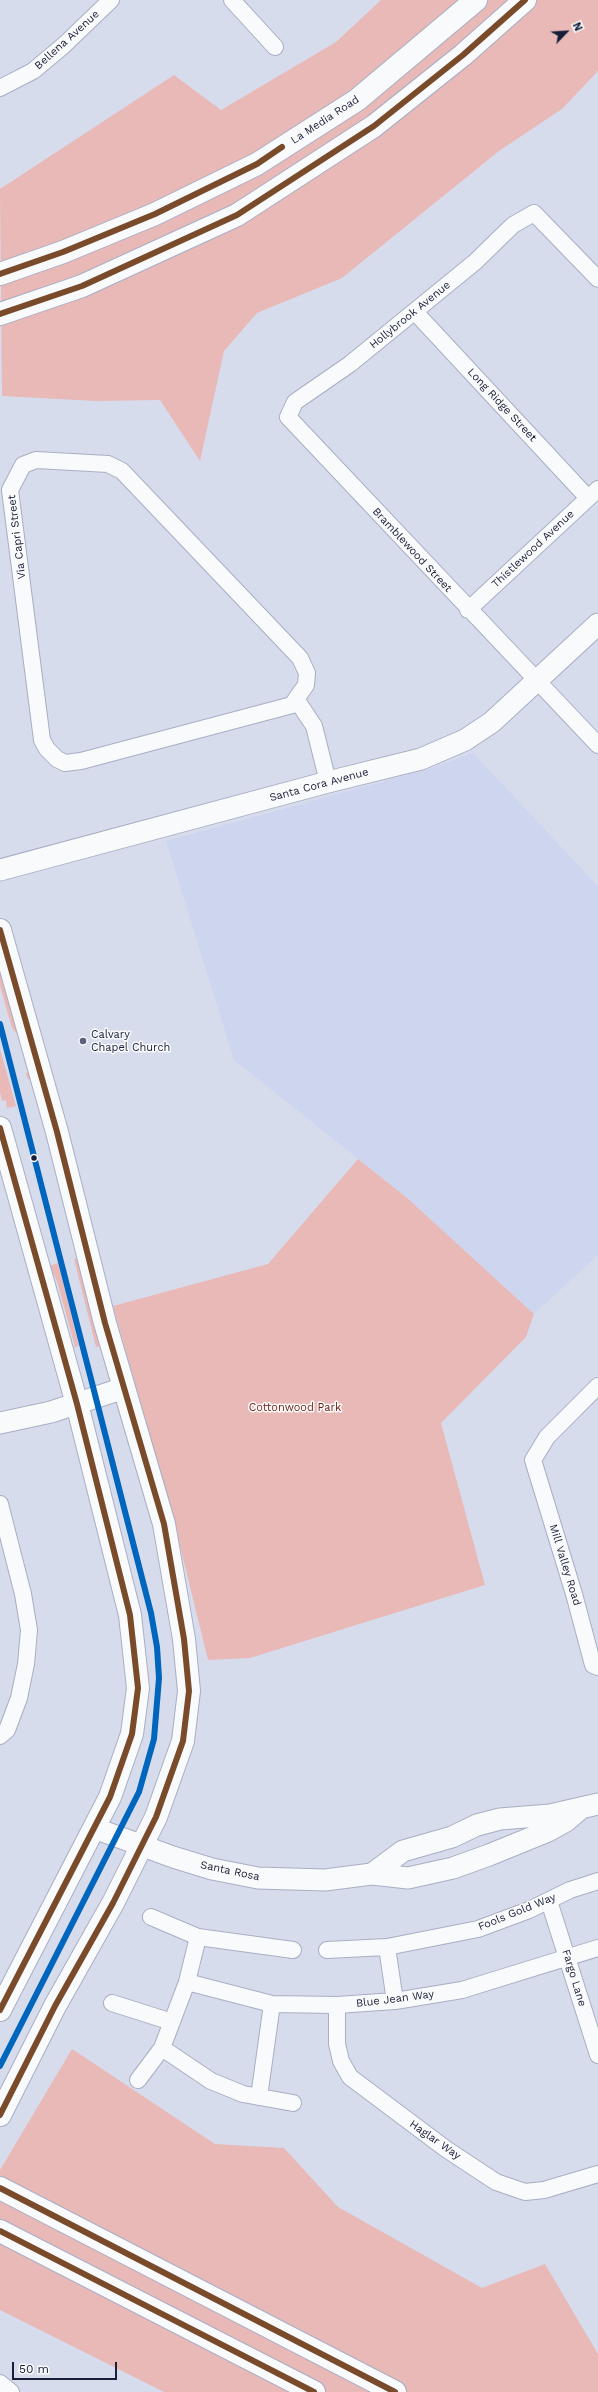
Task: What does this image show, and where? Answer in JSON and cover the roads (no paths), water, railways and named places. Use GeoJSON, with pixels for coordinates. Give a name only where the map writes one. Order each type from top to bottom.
{"type":"FeatureCollection","features":[{"type":"Feature","properties":{"kind":"main road","name":"La Media Road"},"geometry":{"type":"LineString","coordinates":[[0,274],[63,252],[155,214],[257,164],[357,100],[476,0]]}},
{"type":"Feature","properties":{"kind":"main road"},"geometry":{"type":"LineString","coordinates":[[0,314],[82,286],[237,215],[374,126],[463,55],[525,0]]}},
{"type":"Feature","properties":{"kind":"main road"},"geometry":{"type":"LineString","coordinates":[[0,930],[54,1122],[91,1271],[164,1524],[184,1639],[189,1691],[183,1740],[156,1817],[113,1903],[55,2006],[0,2115]]}},
{"type":"Feature","properties":{"kind":"main road"},"geometry":{"type":"LineString","coordinates":[[0,1128],[77,1404],[130,1615],[138,1688],[132,1734],[110,1796],[0,2010]]}},
{"type":"Feature","properties":{"kind":"main road"},"geometry":{"type":"LineString","coordinates":[[0,2188],[395,2392]]}},
{"type":"Feature","properties":{"kind":"main road"},"geometry":{"type":"LineString","coordinates":[[0,2231],[314,2392]]}},
{"type":"Feature","properties":{"kind":"street","name":"Bellena Avenue"},"geometry":{"type":"LineString","coordinates":[[0,88],[34,71],[63,46],[111,0]]}},
{"type":"Feature","properties":{"kind":"street"},"geometry":{"type":"LineString","coordinates":[[232,0],[275,46]]}},
{"type":"Feature","properties":{"kind":"street","name":"Hollybrook Avenue"},"geometry":{"type":"LineString","coordinates":[[288,417],[295,402],[350,364],[475,262],[513,225],[534,213],[598,279]]}},
{"type":"Feature","properties":{"kind":"street","name":"Long Ridge Street"},"geometry":{"type":"LineString","coordinates":[[415,312],[593,493]]}},
{"type":"Feature","properties":{"kind":"street","name":"Bramblewood Street"},"geometry":{"type":"LineString","coordinates":[[288,417],[468,610],[598,745]]}},
{"type":"Feature","properties":{"kind":"street","name":"Via Capri Street"},"geometry":{"type":"LineString","coordinates":[[36,460],[108,464],[122,471],[300,658],[307,673],[306,685],[296,698],[292,705],[81,761],[65,763],[57,759],[42,740],[10,490],[23,465],[36,460]]}},
{"type":"Feature","properties":{"kind":"street","name":"Thistlewood Avenue"},"geometry":{"type":"LineString","coordinates":[[468,610],[593,493]]}},
{"type":"Feature","properties":{"kind":"street","name":"Santa Cora Avenue"},"geometry":{"type":"LineString","coordinates":[[0,870],[328,782],[421,759],[465,740],[492,722],[598,624]]}},
{"type":"Feature","properties":{"kind":"street"},"geometry":{"type":"LineString","coordinates":[[296,698],[302,705],[314,726],[328,782]]}},
{"type":"Feature","properties":{"kind":"street","name":"Mill Valley Road"},"geometry":{"type":"LineString","coordinates":[[598,1386],[547,1437],[533,1460],[574,1594],[593,1665],[598,1667]]}},
{"type":"Feature","properties":{"kind":"street"},"geometry":{"type":"LineString","coordinates":[[0,1423],[77,1404],[124,1388]]}},
{"type":"Feature","properties":{"kind":"street"},"geometry":{"type":"LineString","coordinates":[[0,1504],[5,1546],[23,1594],[29,1630],[28,1647],[19,1698],[7,1730],[0,1736]]}},
{"type":"Feature","properties":{"kind":"street","name":"Santa Rosa"},"geometry":{"type":"LineString","coordinates":[[94,1828],[142,1846],[212,1869],[258,1878],[325,1880],[372,1874],[408,1878],[452,1868],[489,1855],[548,1830],[589,1807]]}},
{"type":"Feature","properties":{"kind":"street","name":"Santa Rosa"},"geometry":{"type":"LineString","coordinates":[[372,1874],[403,1851],[452,1837],[477,1825],[500,1819],[550,1815],[589,1807]]}},
{"type":"Feature","properties":{"kind":"street","name":"Fools Gold Way"},"geometry":{"type":"LineString","coordinates":[[327,1950],[387,1947],[478,1929],[549,1901],[570,1890],[598,1881]]}},
{"type":"Feature","properties":{"kind":"street","name":"Fargo Lane"},"geometry":{"type":"LineString","coordinates":[[549,1901],[598,2055]]}},
{"type":"Feature","properties":{"kind":"street"},"geometry":{"type":"LineString","coordinates":[[151,1917],[198,1937],[293,1950]]}},
{"type":"Feature","properties":{"kind":"street"},"geometry":{"type":"LineString","coordinates":[[138,2080],[162,2048],[187,1982],[198,1937]]}},
{"type":"Feature","properties":{"kind":"street"},"geometry":{"type":"LineString","coordinates":[[387,1947],[395,2001]]}},
{"type":"Feature","properties":{"kind":"street","name":"Blue Jean Way"},"geometry":{"type":"LineString","coordinates":[[187,1982],[272,2004],[337,2005],[395,2001],[462,1990],[598,1948]]}},
{"type":"Feature","properties":{"kind":"street"},"geometry":{"type":"LineString","coordinates":[[112,2003],[172,2022]]}},
{"type":"Feature","properties":{"kind":"street"},"geometry":{"type":"LineString","coordinates":[[259,2097],[272,2004]]}},
{"type":"Feature","properties":{"kind":"street","name":"Haglar Way"},"geometry":{"type":"LineString","coordinates":[[337,2005],[337,2044],[341,2061],[350,2077],[446,2149],[496,2182],[525,2192],[544,2190],[598,2174]]}},
{"type":"Feature","properties":{"kind":"street"},"geometry":{"type":"LineString","coordinates":[[162,2048],[211,2082],[243,2094],[294,2103]]}},
{"type":"Feature","properties":{"kind":"place","name":"Calvary Chapel Church"},"geometry":{"type":"Point","coordinates":[83,1041]}},
{"type":"Feature","properties":{"kind":"park label","name":"Cottonwood Park"},"geometry":{"type":"Point","coordinates":[295,1408]}}]}
